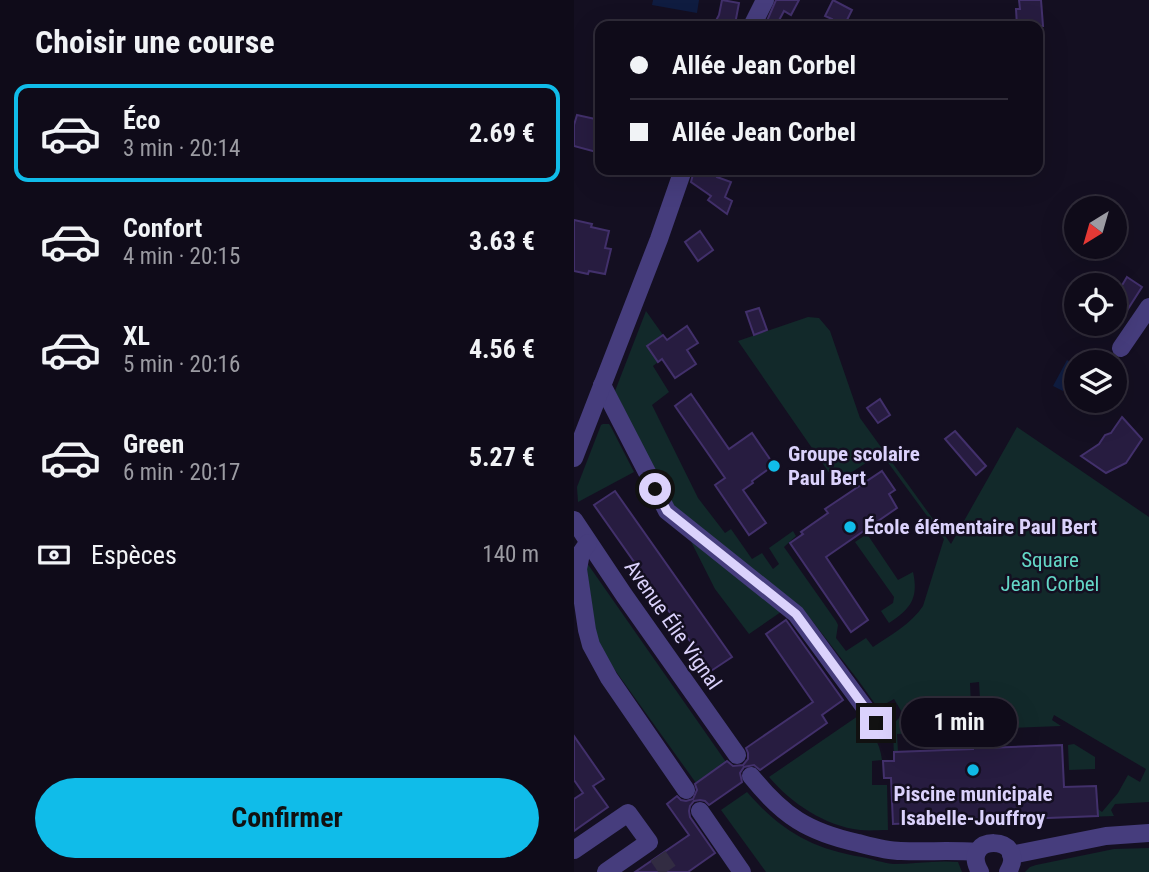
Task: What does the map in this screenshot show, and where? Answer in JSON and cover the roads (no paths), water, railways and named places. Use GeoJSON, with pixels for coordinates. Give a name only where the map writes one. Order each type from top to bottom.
{"type":"FeatureCollection","features":[{"type":"Feature","properties":{"kind":"street"},"geometry":{"type":"LineString","coordinates":[[754,21],[765,0]]}},
{"type":"Feature","properties":{"kind":"street"},"geometry":{"type":"LineString","coordinates":[[574,458],[681,175]]}},
{"type":"Feature","properties":{"kind":"street"},"geometry":{"type":"LineString","coordinates":[[1121,348],[1149,307]]}},
{"type":"Feature","properties":{"kind":"street"},"geometry":{"type":"LineString","coordinates":[[602,385],[667,511],[796,614],[876,723]]}},
{"type":"Feature","properties":{"kind":"street","name":"Avenue Élie Vignal"},"geometry":{"type":"LineString","coordinates":[[574,520],[737,755]]}},
{"type":"Feature","properties":{"kind":"street"},"geometry":{"type":"LineString","coordinates":[[588,543],[581,552],[578,569],[591,645],[608,678],[686,790]]}},
{"type":"Feature","properties":{"kind":"street"},"geometry":{"type":"LineString","coordinates":[[751,776],[767,796],[796,820],[837,838],[897,851],[977,852]]}},
{"type":"Feature","properties":{"kind":"street"},"geometry":{"type":"LineString","coordinates":[[700,811],[742,872]]}},
{"type":"Feature","properties":{"kind":"street"},"geometry":{"type":"LineString","coordinates":[[574,850],[628,813],[653,849],[606,872]]}},
{"type":"Feature","properties":{"kind":"street"},"geometry":{"type":"LineString","coordinates":[[979,872],[975,863],[977,852],[984,845],[994,842],[1004,846],[1010,863],[1106,836],[1149,834]]}},
{"type":"Feature","properties":{"kind":"water"},"geometry":{"type":"Polygon","coordinates":[[[653,0],[699,0],[697,13],[652,5],[653,0]]]}},
{"type":"Feature","properties":{"kind":"water"},"geometry":{"type":"Polygon","coordinates":[[[1064,366],[1063,391],[1053,386],[1064,366]]]}},
{"type":"Feature","properties":{"kind":"tunnel"},"geometry":{"type":"LineString","coordinates":[[658,856],[669,872]]}},
{"type":"Feature","properties":{"kind":"place","name":"Groupe scolaire Paul Bert"},"geometry":{"type":"Point","coordinates":[774,466]}},
{"type":"Feature","properties":{"kind":"place","name":"École élémentaire Paul Bert"},"geometry":{"type":"Point","coordinates":[850,527]}},
{"type":"Feature","properties":{"kind":"place","name":"Piscine municipale Isabelle-Jouffroy"},"geometry":{"type":"Point","coordinates":[973,770]}},
{"type":"Feature","properties":{"kind":"park label","name":"Square Jean Corbel"},"geometry":{"type":"Point","coordinates":[1050,572]}}]}
